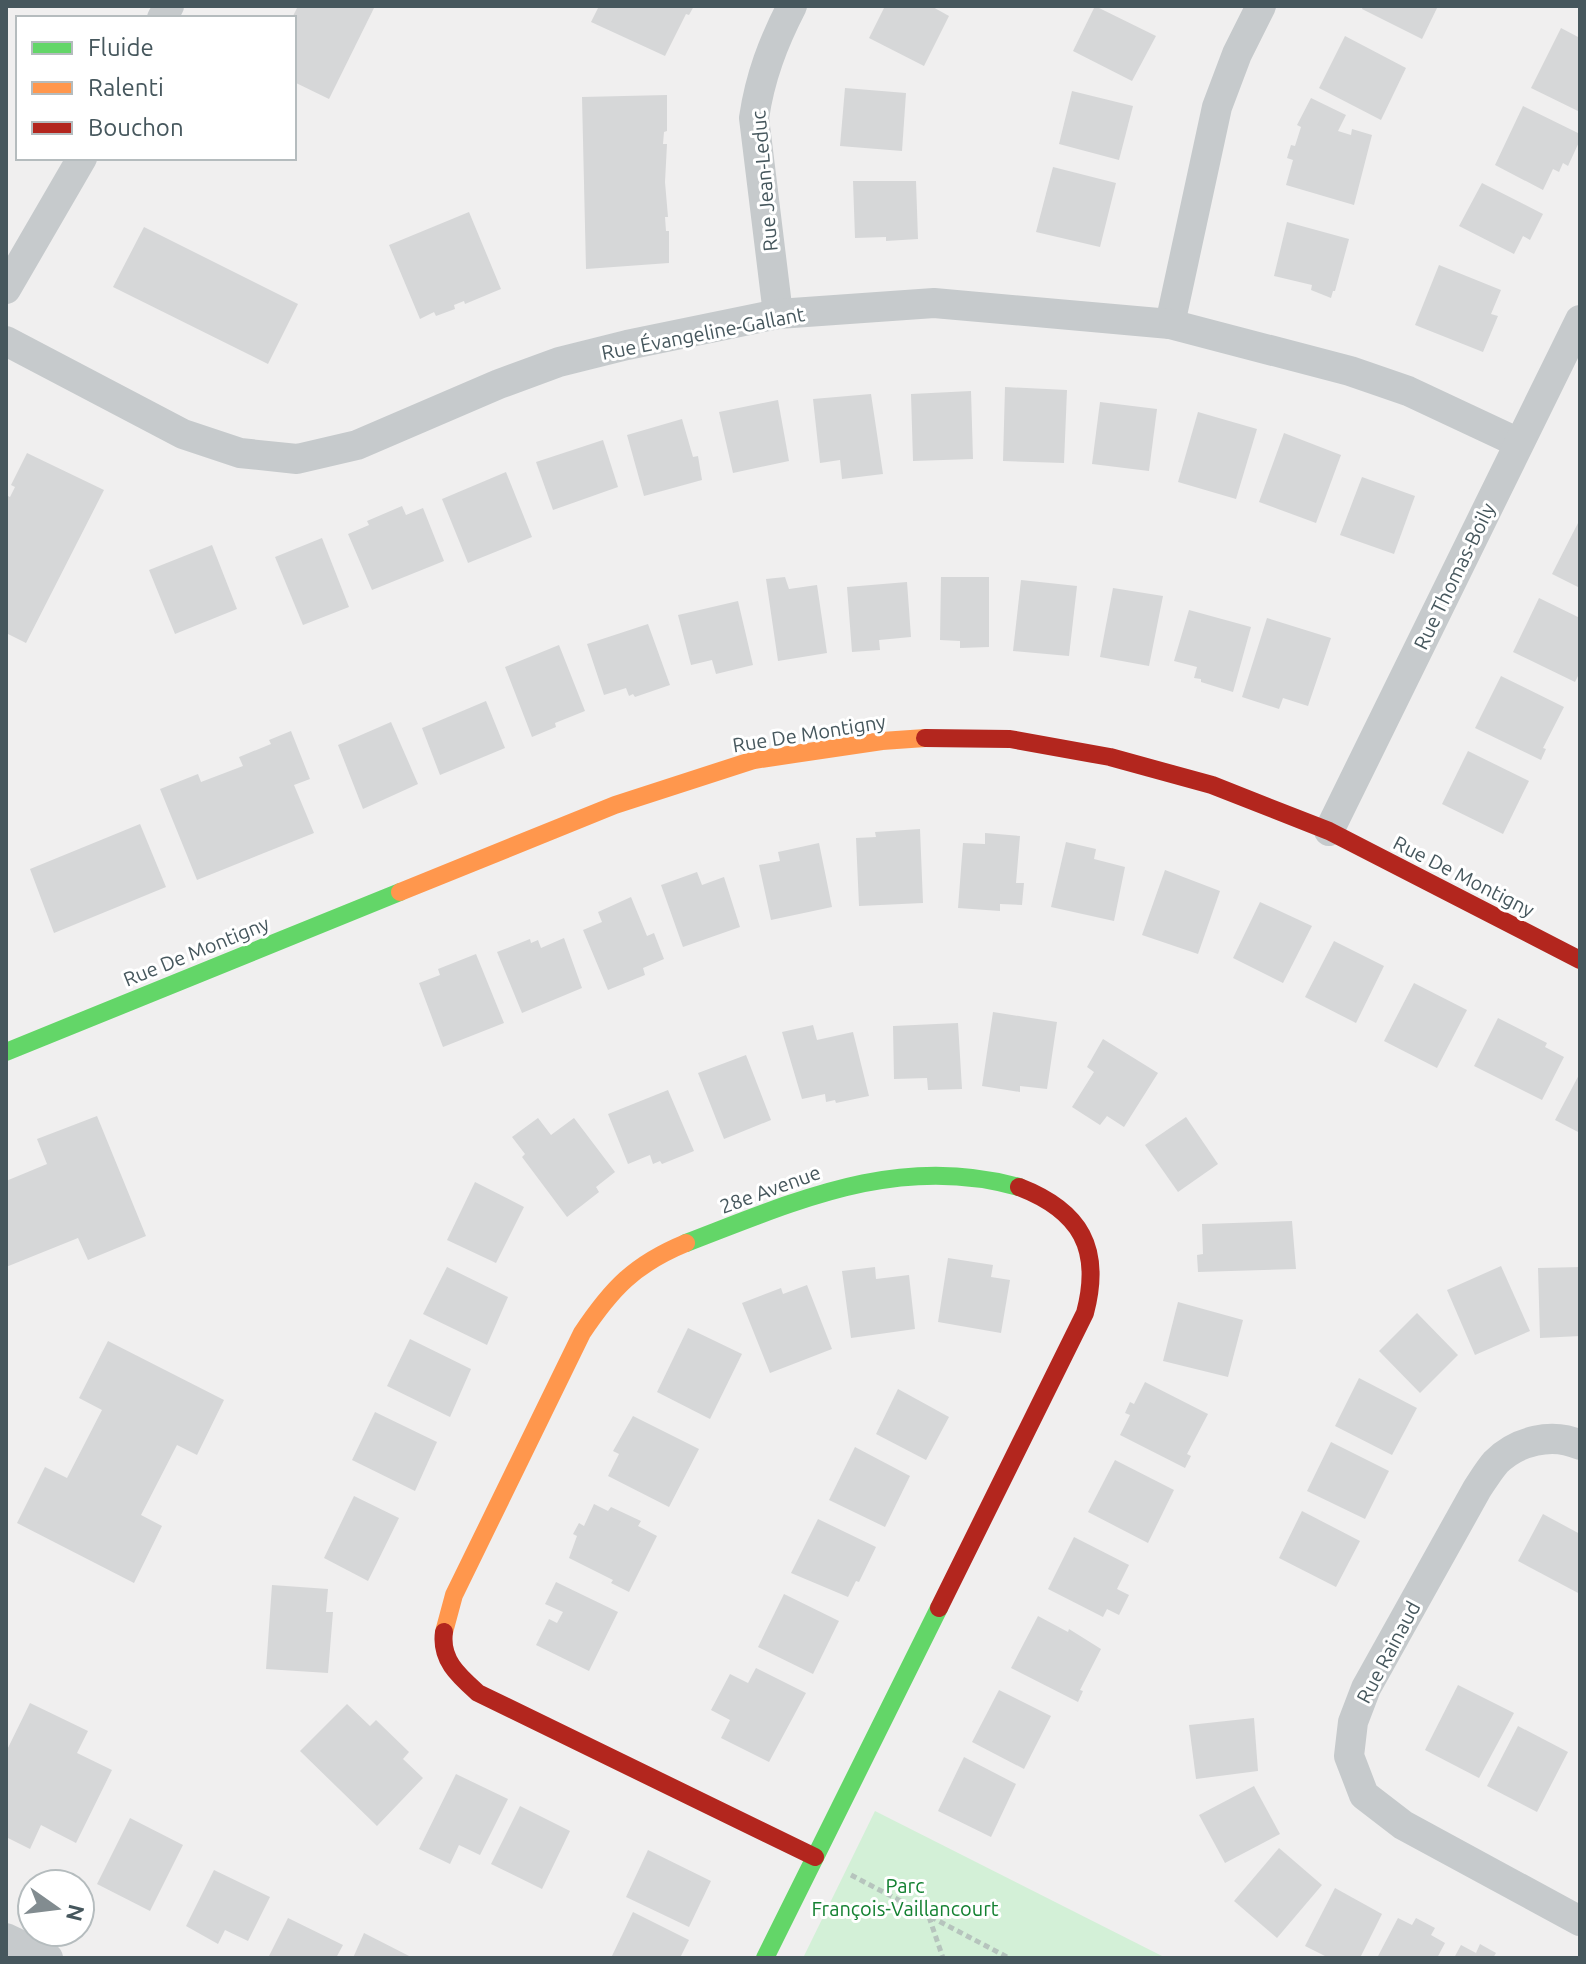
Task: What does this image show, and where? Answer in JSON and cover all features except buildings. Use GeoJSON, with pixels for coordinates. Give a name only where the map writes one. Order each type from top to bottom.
{"type":"FeatureCollection","features":[{"type":"Feature","properties":{"kind":"street","name":"Rue Jean-Leduc"},"geometry":{"type":"LineString","coordinates":[[778,314],[754,118],[759,86],[771,47],[792,6]]}},
{"type":"Feature","properties":{"kind":"street"},"geometry":{"type":"LineString","coordinates":[[1170,324],[1217,107],[1237,54],[1261,6]]}},
{"type":"Feature","properties":{"kind":"street"},"geometry":{"type":"LineString","coordinates":[[6,289],[81,160]]}},
{"type":"Feature","properties":{"kind":"street","name":"Rue Évangeline-Gallant"},"geometry":{"type":"LineString","coordinates":[[6,341],[183,434],[240,453],[297,459],[357,445],[499,384],[559,362],[627,345],[778,314],[934,303],[1170,324],[1350,371],[1408,391],[1519,443]]}},
{"type":"Feature","properties":{"kind":"street","name":"Rue Thomas-Boily"},"geometry":{"type":"LineString","coordinates":[[1329,831],[1580,320]]}},
{"type":"Feature","properties":{"kind":"street","name":"Rue De Montigny"},"geometry":{"type":"LineString","coordinates":[[6,1052],[615,805],[754,760],[882,741],[950,737],[1010,739],[1110,757],[1212,785],[1329,831],[1580,960]]}},
{"type":"Feature","properties":{"kind":"street","name":"28e Avenue"},"geometry":{"type":"LineString","coordinates":[[765,1958],[1085,1313],[1093,1287],[1093,1260],[1080,1228],[1052,1202],[1022,1186],[979,1178],[918,1176],[861,1182],[802,1199],[673,1249],[635,1269],[607,1297],[582,1333],[454,1595],[445,1623],[443,1651],[454,1674],[478,1693],[815,1857]]}},
{"type":"Feature","properties":{"kind":"street","name":"Rue Rainaud"},"geometry":{"type":"LineString","coordinates":[[1580,1445],[1545,1439],[1518,1446],[1495,1463],[1477,1489],[1366,1688],[1353,1722],[1349,1756],[1364,1795],[1403,1825],[1580,1921]]}},
{"type":"Feature","properties":{"kind":"street"},"geometry":{"type":"LineString","coordinates":[[6,1938],[48,1958]]}},
{"type":"Feature","properties":{"kind":"path"},"geometry":{"type":"LineString","coordinates":[[815,1857],[1009,1958]]}},
{"type":"Feature","properties":{"kind":"path"},"geometry":{"type":"LineString","coordinates":[[929,1916],[943,1958]]}},
{"type":"Feature","properties":{"kind":"green space","name":"Parc François-Vaillancourt"},"geometry":{"type":"Polygon","coordinates":[[[875,1811],[1166,1958],[803,1958],[875,1811]]]}},
{"type":"Feature","properties":{"kind":"traffic: fast"},"geometry":{"type":"LineString","coordinates":[[6,1052],[400,892]]}},
{"type":"Feature","properties":{"kind":"traffic: fast"},"geometry":{"type":"LineString","coordinates":[[686,1243],[808,1198],[849,1186],[890,1179],[932,1176],[975,1178],[1019,1187]]}},
{"type":"Feature","properties":{"kind":"traffic: fast"},"geometry":{"type":"LineString","coordinates":[[765,1958],[939,1608]]}},
{"type":"Feature","properties":{"kind":"traffic: slow"},"geometry":{"type":"LineString","coordinates":[[400,892],[615,805],[754,760],[882,741],[925,738]]}},
{"type":"Feature","properties":{"kind":"traffic: slow"},"geometry":{"type":"LineString","coordinates":[[444,1632],[454,1595],[582,1333],[626,1279],[652,1260],[686,1243]]}},
{"type":"Feature","properties":{"kind":"traffic: jam"},"geometry":{"type":"LineString","coordinates":[[925,738],[1010,739],[1110,757],[1212,785],[1329,831],[1580,960]]}},
{"type":"Feature","properties":{"kind":"traffic: jam"},"geometry":{"type":"LineString","coordinates":[[939,1608],[1085,1313],[1090,1290],[1091,1270],[1082,1235],[1058,1208],[1019,1187]]}},
{"type":"Feature","properties":{"kind":"traffic: jam"},"geometry":{"type":"LineString","coordinates":[[444,1632],[448,1659],[458,1674],[478,1693],[815,1857]]}}]}
